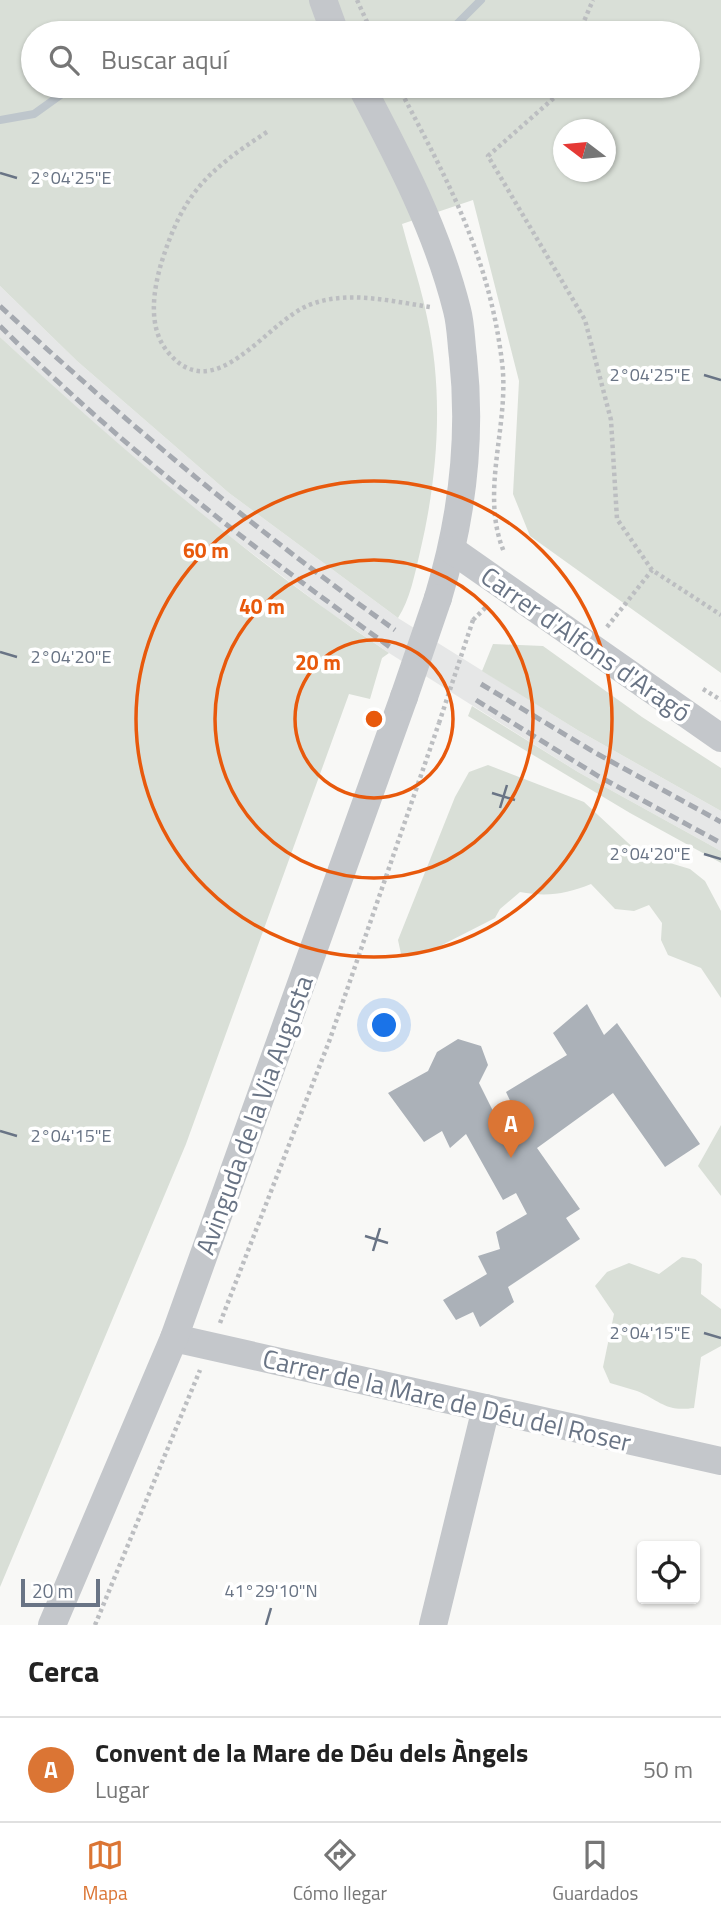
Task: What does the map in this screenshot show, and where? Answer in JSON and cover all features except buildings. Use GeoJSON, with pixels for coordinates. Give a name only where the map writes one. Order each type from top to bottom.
{"type":"FeatureCollection","features":[{"type":"Feature","properties":{"kind":"street"},"geometry":{"type":"LineString","coordinates":[[323,0],[331,21]]}},
{"type":"Feature","properties":{"kind":"street"},"geometry":{"type":"LineString","coordinates":[[367,98],[409,177],[443,264],[458,312],[467,412],[466,456],[452,550]]}},
{"type":"Feature","properties":{"kind":"street","name":"Avinguda de la Via Augusta"},"geometry":{"type":"LineString","coordinates":[[52,1625],[174,1338],[404,697],[452,550]]}},
{"type":"Feature","properties":{"kind":"street","name":"Carrer d'Alfons d'Aragó"},"geometry":{"type":"LineString","coordinates":[[452,550],[721,738]]}},
{"type":"Feature","properties":{"kind":"street","name":"Carrer de la Mare de Déu del Roser"},"geometry":{"type":"LineString","coordinates":[[174,1338],[721,1461]]}},
{"type":"Feature","properties":{"kind":"street"},"geometry":{"type":"LineString","coordinates":[[433,1625],[486,1408]]}},
{"type":"Feature","properties":{"kind":"path"},"geometry":{"type":"LineString","coordinates":[[357,0],[367,21]]}},
{"type":"Feature","properties":{"kind":"path"},"geometry":{"type":"LineString","coordinates":[[584,21],[593,0]]}},
{"type":"Feature","properties":{"kind":"path"},"geometry":{"type":"LineString","coordinates":[[404,98],[461,208]]}},
{"type":"Feature","properties":{"kind":"path"},"geometry":{"type":"LineString","coordinates":[[554,98],[488,156],[585,320],[611,420],[617,519],[652,570],[721,615]]}},
{"type":"Feature","properties":{"kind":"path"},"geometry":{"type":"LineString","coordinates":[[267,132],[222,162],[192,194],[172,229],[159,271],[152,310],[161,343],[176,362],[200,373],[229,365],[307,306],[338,298],[381,300],[458,312]]}},
{"type":"Feature","properties":{"kind":"path"},"geometry":{"type":"LineString","coordinates":[[495,488],[493,514],[503,550],[510,559]]}},
{"type":"Feature","properties":{"kind":"path"},"geometry":{"type":"LineString","coordinates":[[607,627],[652,570]]}},
{"type":"Feature","properties":{"kind":"path"},"geometry":{"type":"LineString","coordinates":[[95,1625],[210,1346],[330,1039],[473,620]]}},
{"type":"Feature","properties":{"kind":"shaded area"},"geometry":{"type":"Polygon","coordinates":[[[0,0],[721,0],[721,673],[530,536],[513,494],[519,381],[473,200],[402,224],[419,282],[432,346],[436,376],[437,435],[426,523],[412,586],[398,618],[229,493],[77,361],[0,286],[0,0]]]}},
{"type":"Feature","properties":{"kind":"shaded area"},"geometry":{"type":"Polygon","coordinates":[[[0,286],[77,361],[229,493],[398,618],[579,731],[721,811],[721,851],[578,772],[389,653],[328,611],[191,507],[107,436],[0,337],[0,286]]]}},
{"type":"Feature","properties":{"kind":"shaded area"},"geometry":{"type":"Polygon","coordinates":[[[0,337],[188,503],[286,580],[389,653],[382,658],[370,699],[349,694],[186,1144],[0,1587],[0,337]]]}},
{"type":"Feature","properties":{"kind":"shaded area"},"geometry":{"type":"Polygon","coordinates":[[[493,644],[543,646],[642,717],[721,768],[721,811],[579,731],[482,671],[493,644]]]}},
{"type":"Feature","properties":{"kind":"shaded area"},"geometry":{"type":"Polygon","coordinates":[[[472,706],[578,772],[721,851],[721,863],[630,813],[468,716],[472,706]]]}},
{"type":"Feature","properties":{"kind":"shaded area"},"geometry":{"type":"Polygon","coordinates":[[[488,765],[584,802],[640,854],[690,869],[705,881],[721,911],[721,998],[701,968],[668,955],[661,940],[662,923],[649,905],[634,911],[615,909],[591,884],[556,894],[520,892],[500,909],[495,918],[429,952],[401,954],[398,940],[455,797],[469,772],[488,765]]]}},
{"type":"Feature","properties":{"kind":"shaded area"},"geometry":{"type":"Polygon","coordinates":[[[721,1125],[721,1196],[698,1166],[721,1125]]]}},
{"type":"Feature","properties":{"kind":"shaded area"},"geometry":{"type":"Polygon","coordinates":[[[682,1257],[695,1259],[702,1264],[701,1294],[721,1309],[721,1346],[701,1357],[694,1408],[684,1409],[664,1405],[637,1391],[610,1383],[603,1367],[614,1314],[595,1286],[607,1272],[629,1263],[659,1274],[682,1257]]]}},
{"type":"Feature","properties":{"kind":"waterway"},"geometry":{"type":"LineString","coordinates":[[460,21],[481,0]]}},
{"type":"Feature","properties":{"kind":"waterway"},"geometry":{"type":"LineString","coordinates":[[0,120],[34,114],[56,98]]}},
{"type":"Feature","properties":{"kind":"railway"},"geometry":{"type":"LineString","coordinates":[[0,306],[95,392],[192,474],[292,554],[395,630]]}},
{"type":"Feature","properties":{"kind":"railway"},"geometry":{"type":"LineString","coordinates":[[0,326],[92,413],[140,454],[238,534],[390,647]]}},
{"type":"Feature","properties":{"kind":"railway"},"geometry":{"type":"LineString","coordinates":[[481,684],[594,752],[721,822]]}},
{"type":"Feature","properties":{"kind":"railway"},"geometry":{"type":"LineString","coordinates":[[476,700],[598,776],[721,843]]}},
{"type":"Feature","properties":{"kind":"place","name":"Convent de la Mare de Déu dels Àngels"},"geometry":{"type":"Point","coordinates":[511,1158]}}]}
